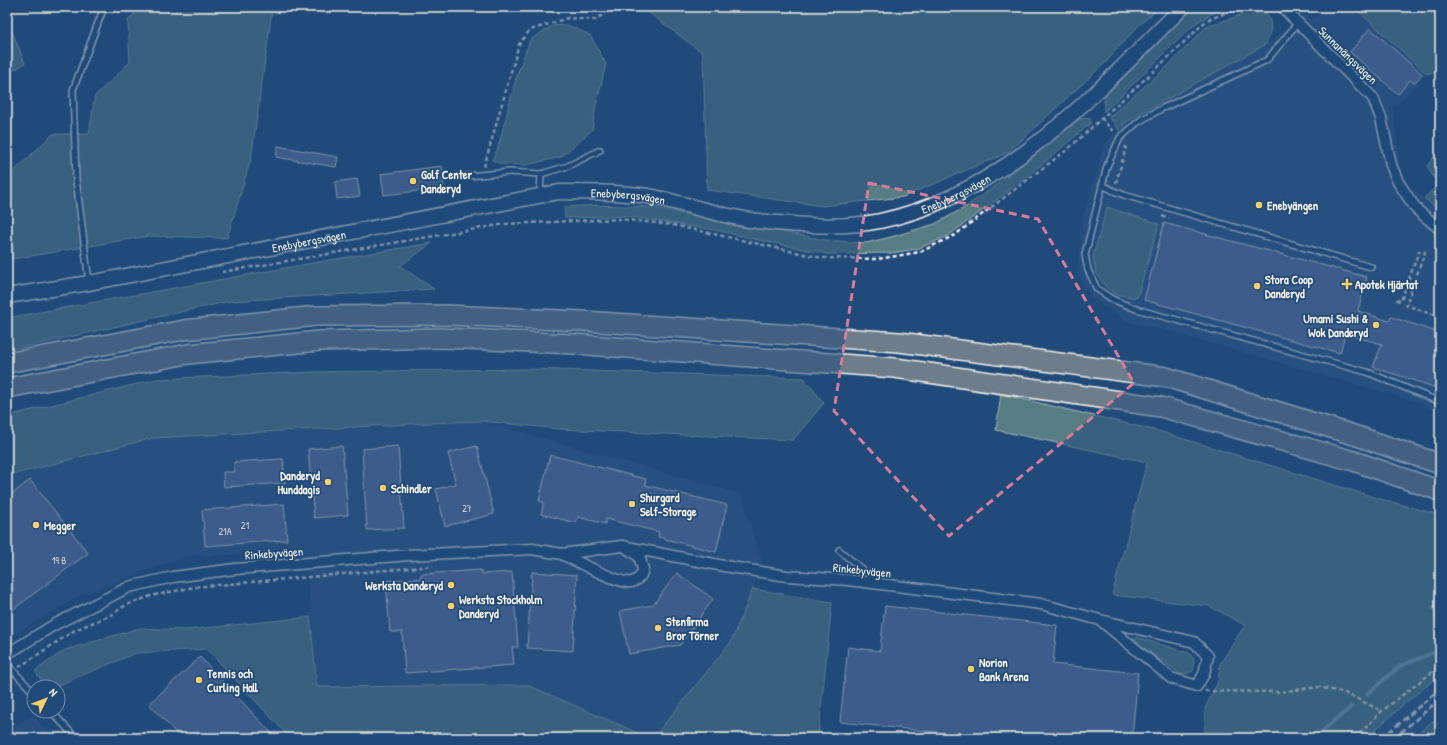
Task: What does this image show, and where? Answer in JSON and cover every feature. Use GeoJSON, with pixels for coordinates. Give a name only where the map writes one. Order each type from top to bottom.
{"type":"FeatureCollection","features":[{"type":"Feature","properties":{"kind":"highway"},"geometry":{"type":"LineString","coordinates":[[7,363],[184,330],[316,316],[477,316],[583,321],[899,342],[1166,377],[1360,437],[1440,464]]}},
{"type":"Feature","properties":{"kind":"highway"},"geometry":{"type":"LineString","coordinates":[[7,388],[188,354],[319,341],[441,338],[574,344],[895,368],[1161,407],[1354,461],[1440,491]]}},
{"type":"Feature","properties":{"kind":"main road","name":"Enebybergsvägen"},"geometry":{"type":"LineString","coordinates":[[7,296],[89,283],[559,192],[602,192],[647,196],[749,220],[824,226],[878,222],[921,211],[965,192],[1013,162],[1076,110],[1183,7]]}},
{"type":"Feature","properties":{"kind":"street","name":"Sunnanängsvägen"},"geometry":{"type":"LineString","coordinates":[[1282,7],[1297,24],[1373,98],[1381,118],[1391,164],[1398,182],[1416,209],[1440,229]]}},
{"type":"Feature","properties":{"kind":"street","name":"Rinkebyvägen"},"geometry":{"type":"LineString","coordinates":[[562,554],[622,546],[724,566],[787,576],[879,584],[1041,604],[1100,620],[1194,642],[1208,656],[1204,674],[1196,686],[1183,688],[1100,620]]}},
{"type":"Feature","properties":{"kind":"street","name":"Rinkebyvägen"},"geometry":{"type":"LineString","coordinates":[[7,654],[54,625],[129,587],[173,577],[236,569],[409,555],[532,549],[562,554],[620,581],[631,583],[643,574],[642,562],[639,556],[622,546]]}},
{"type":"Feature","properties":{"kind":"lane"},"geometry":{"type":"LineString","coordinates":[[89,283],[76,179],[73,90],[104,7]]}},
{"type":"Feature","properties":{"kind":"lane"},"geometry":{"type":"LineString","coordinates":[[1297,24],[1267,60],[1161,109],[1138,122],[1120,138],[1107,166],[1085,255],[1088,270],[1097,289],[1112,299],[1136,309],[1367,372],[1440,402]]}},
{"type":"Feature","properties":{"kind":"lane"},"geometry":{"type":"LineString","coordinates":[[459,177],[509,172],[541,174],[568,166],[600,150]]}},
{"type":"Feature","properties":{"kind":"lane"},"geometry":{"type":"LineString","coordinates":[[540,195],[541,174]]}},
{"type":"Feature","properties":{"kind":"lane"},"geometry":{"type":"LineString","coordinates":[[1102,185],[1114,191],[1371,267]]}},
{"type":"Feature","properties":{"kind":"lane"},"geometry":{"type":"LineString","coordinates":[[839,550],[879,584]]}},
{"type":"Feature","properties":{"kind":"lane"},"geometry":{"type":"LineString","coordinates":[[7,664],[26,684]]}},
{"type":"Feature","properties":{"kind":"lane"},"geometry":{"type":"LineString","coordinates":[[58,719],[76,738]]}},
{"type":"Feature","properties":{"kind":"path"},"geometry":{"type":"LineString","coordinates":[[482,175],[519,44],[530,30],[568,18],[595,20],[604,14],[607,7]]}},
{"type":"Feature","properties":{"kind":"path"},"geometry":{"type":"LineString","coordinates":[[217,273],[505,224],[619,219],[673,225],[822,258],[878,259],[920,252],[955,235],[1068,149],[1155,70],[1207,20],[1241,7]]}},
{"type":"Feature","properties":{"kind":"path"},"geometry":{"type":"LineString","coordinates":[[1102,118],[1120,138],[1126,148],[1114,191]]}},
{"type":"Feature","properties":{"kind":"path"},"geometry":{"type":"LineString","coordinates":[[1155,214],[1169,219]]}},
{"type":"Feature","properties":{"kind":"path"},"geometry":{"type":"LineString","coordinates":[[1396,300],[1401,301],[1419,251],[1424,252],[1406,305],[1440,317]]}},
{"type":"Feature","properties":{"kind":"path"},"geometry":{"type":"LineString","coordinates":[[13,670],[75,630],[111,615],[126,605],[151,596],[195,587],[434,566]]}},
{"type":"Feature","properties":{"kind":"path"},"geometry":{"type":"LineString","coordinates":[[1355,738],[1382,711],[1440,666]]}},
{"type":"Feature","properties":{"kind":"path"},"geometry":{"type":"LineString","coordinates":[[1183,688],[1206,691],[1280,692],[1318,687],[1345,693],[1382,711]]}},
{"type":"Feature","properties":{"kind":"highlighted area"},"geometry":{"type":"Polygon","coordinates":[[[869,183],[1038,219],[1134,383],[949,536],[834,411],[869,183]]]}},
{"type":"Feature","properties":{"kind":"shaded area","name":"Enebyängen"},"geometry":{"type":"Polygon","coordinates":[[[1325,7],[1354,7],[1427,74],[1393,109],[1400,166],[1411,189],[1440,211],[1440,415],[1421,403],[1176,333],[1128,322],[1092,299],[1077,273],[1083,218],[1104,145],[1126,122],[1272,41],[1303,12],[1312,21],[1325,7]]]}},
{"type":"Feature","properties":{"kind":"shaded area"},"geometry":{"type":"Polygon","coordinates":[[[482,421],[741,494],[762,562],[753,589],[731,642],[653,738],[527,685],[317,687],[310,617],[307,553],[186,556],[81,595],[7,639],[7,476],[153,438],[482,421]]]}},
{"type":"Feature","properties":{"kind":"shaded area"},"geometry":{"type":"Polygon","coordinates":[[[1440,675],[1440,715],[1413,738],[1366,738],[1404,704],[1440,675]]]}},
{"type":"Feature","properties":{"kind":"shaded area"},"geometry":{"type":"Polygon","coordinates":[[[26,719],[36,719],[53,738],[7,738],[7,729],[26,719]]]}},
{"type":"Feature","properties":{"kind":"green space"},"geometry":{"type":"Polygon","coordinates":[[[140,7],[268,7],[272,11],[251,159],[227,238],[149,236],[7,260],[7,178],[53,134],[89,134],[95,96],[130,62],[128,21],[140,7]]]}},
{"type":"Feature","properties":{"kind":"green space"},"geometry":{"type":"Polygon","coordinates":[[[641,7],[1160,7],[1137,27],[1107,61],[1009,152],[903,197],[823,206],[707,190],[703,53],[641,7]]]}},
{"type":"Feature","properties":{"kind":"green space"},"geometry":{"type":"Polygon","coordinates":[[[1194,7],[1233,7],[1217,11],[1196,23],[1104,112],[1104,101],[1107,94],[1194,7]]]}},
{"type":"Feature","properties":{"kind":"green space"},"geometry":{"type":"Polygon","coordinates":[[[1247,7],[1262,10],[1269,18],[1271,24],[1269,37],[1266,44],[1126,122],[1119,130],[1109,117],[1168,66],[1206,27],[1238,16],[1247,7]]]}},
{"type":"Feature","properties":{"kind":"green space"},"geometry":{"type":"Polygon","coordinates":[[[1354,7],[1440,7],[1440,70],[1427,74],[1354,7]]]}},
{"type":"Feature","properties":{"kind":"green space"},"geometry":{"type":"Polygon","coordinates":[[[7,19],[25,63],[18,68],[7,70],[7,19]]]}},
{"type":"Feature","properties":{"kind":"green space"},"geometry":{"type":"Polygon","coordinates":[[[567,25],[590,35],[606,64],[595,109],[592,130],[561,157],[526,165],[501,164],[492,160],[498,148],[517,75],[530,40],[552,26],[567,25]]]}},
{"type":"Feature","properties":{"kind":"green space"},"geometry":{"type":"Polygon","coordinates":[[[1080,119],[1090,119],[1091,123],[1026,178],[948,236],[917,249],[891,253],[827,254],[715,230],[625,216],[565,218],[564,207],[597,205],[647,207],[826,240],[866,243],[935,224],[964,208],[998,184],[1080,119]]]}},
{"type":"Feature","properties":{"kind":"green space"},"geometry":{"type":"Polygon","coordinates":[[[1440,149],[1440,211],[1424,198],[1438,185],[1427,166],[1440,149]]]}},
{"type":"Feature","properties":{"kind":"green space"},"geometry":{"type":"Polygon","coordinates":[[[1107,207],[1159,224],[1137,298],[1115,294],[1106,287],[1096,272],[1093,257],[1107,207]]]}},
{"type":"Feature","properties":{"kind":"green space"},"geometry":{"type":"Polygon","coordinates":[[[432,243],[400,266],[434,289],[230,301],[7,351],[7,318],[432,243]]]}},
{"type":"Feature","properties":{"kind":"green space"},"geometry":{"type":"Polygon","coordinates":[[[530,369],[804,378],[824,403],[793,440],[560,429],[482,421],[428,423],[153,438],[7,476],[7,416],[157,379],[314,372],[530,369]]]}},
{"type":"Feature","properties":{"kind":"green space"},"geometry":{"type":"Polygon","coordinates":[[[1001,394],[1158,431],[1377,498],[1440,515],[1440,675],[1404,704],[1366,738],[1205,738],[1205,708],[1218,682],[1220,664],[1245,625],[1209,606],[1112,595],[1147,462],[996,430],[1001,394]]]}},
{"type":"Feature","properties":{"kind":"green space"},"geometry":{"type":"Polygon","coordinates":[[[753,589],[832,602],[818,738],[653,738],[731,642],[753,589]]]}},
{"type":"Feature","properties":{"kind":"green space"},"geometry":{"type":"Polygon","coordinates":[[[310,617],[317,687],[527,685],[650,738],[290,738],[207,649],[136,653],[66,682],[66,679],[40,679],[35,671],[65,650],[140,628],[186,630],[310,617]]]}},
{"type":"Feature","properties":{"kind":"green space"},"geometry":{"type":"Polygon","coordinates":[[[1136,637],[1189,653],[1194,659],[1193,671],[1182,675],[1139,645],[1134,640],[1136,637]]]}},
{"type":"Feature","properties":{"kind":"green space"},"geometry":{"type":"Polygon","coordinates":[[[1440,715],[1440,738],[1413,738],[1440,715]]]}},
{"type":"Feature","properties":{"kind":"building"},"geometry":{"type":"Polygon","coordinates":[[[1370,28],[1422,74],[1414,83],[1410,80],[1398,94],[1350,52],[1370,28]]]}},
{"type":"Feature","properties":{"kind":"building"},"geometry":{"type":"Polygon","coordinates":[[[278,146],[338,157],[336,167],[276,157],[278,146]]]}},
{"type":"Feature","properties":{"kind":"building","name":"Golf Center Danderyd"},"geometry":{"type":"Polygon","coordinates":[[[442,166],[444,188],[384,195],[381,174],[442,166]]]}},
{"type":"Feature","properties":{"kind":"building"},"geometry":{"type":"Polygon","coordinates":[[[357,179],[360,196],[337,199],[335,182],[357,179]]]}},
{"type":"Feature","properties":{"kind":"building"},"geometry":{"type":"Polygon","coordinates":[[[1164,223],[1367,277],[1358,311],[1389,321],[1391,317],[1440,333],[1440,389],[1373,367],[1382,344],[1345,334],[1340,353],[1144,300],[1164,223]]]}},
{"type":"Feature","properties":{"kind":"building","name":"Danderyd Hunddagis"},"geometry":{"type":"Polygon","coordinates":[[[342,446],[348,515],[314,518],[308,449],[342,446]]]}},
{"type":"Feature","properties":{"kind":"building","name":"Schindler"},"geometry":{"type":"Polygon","coordinates":[[[398,446],[404,528],[367,530],[362,449],[398,446]]]}},
{"type":"Feature","properties":{"kind":"building"},"geometry":{"type":"Polygon","coordinates":[[[477,446],[494,514],[445,526],[436,489],[456,484],[448,453],[477,446]]]}},
{"type":"Feature","properties":{"kind":"building","name":"Shurgard Self-Storage"},"geometry":{"type":"Polygon","coordinates":[[[550,455],[646,479],[645,485],[727,505],[716,552],[658,537],[659,532],[606,519],[605,524],[578,517],[576,523],[541,514],[544,502],[539,501],[550,455]]]}},
{"type":"Feature","properties":{"kind":"building"},"geometry":{"type":"Polygon","coordinates":[[[283,459],[285,483],[224,487],[223,472],[235,472],[234,462],[283,459]]]}},
{"type":"Feature","properties":{"kind":"building","name":"Megger"},"geometry":{"type":"Polygon","coordinates":[[[30,480],[88,553],[7,614],[7,498],[30,480]]]}},
{"type":"Feature","properties":{"kind":"building"},"geometry":{"type":"Polygon","coordinates":[[[284,504],[287,540],[205,546],[202,510],[284,504]]]}},
{"type":"Feature","properties":{"kind":"building","name":"Werksta Stockholm Danderyd"},"geometry":{"type":"Polygon","coordinates":[[[481,570],[482,574],[512,572],[518,647],[512,647],[514,665],[405,673],[402,632],[390,632],[386,581],[421,578],[421,574],[481,570]]]}},
{"type":"Feature","properties":{"kind":"building"},"geometry":{"type":"Polygon","coordinates":[[[532,572],[577,575],[573,651],[527,648],[532,572]]]}},
{"type":"Feature","properties":{"kind":"building","name":"Stenfirma Bror Törner"},"geometry":{"type":"Polygon","coordinates":[[[677,573],[713,599],[680,645],[629,654],[620,611],[653,605],[677,573]]]}},
{"type":"Feature","properties":{"kind":"building","name":"Norion Bank Arena"},"geometry":{"type":"Polygon","coordinates":[[[885,606],[1057,625],[1053,664],[1138,673],[1132,738],[991,738],[840,722],[848,647],[880,651],[885,606]]]}},
{"type":"Feature","properties":{"kind":"building","name":"Tennis och Curling Hall"},"geometry":{"type":"Polygon","coordinates":[[[200,657],[276,738],[181,738],[149,704],[200,657]]]}},
{"type":"Feature","properties":{"kind":"waterway"},"geometry":{"type":"LineString","coordinates":[[1434,607],[1440,635]]}},
{"type":"Feature","properties":{"kind":"waterway"},"geometry":{"type":"LineString","coordinates":[[1367,694],[1400,666],[1440,650]]}},
{"type":"Feature","properties":{"kind":"waterway"},"geometry":{"type":"LineString","coordinates":[[1314,738],[1351,707]]}},
{"type":"Feature","properties":{"kind":"railway"},"geometry":{"type":"LineString","coordinates":[[1382,738],[1440,689]]}},
{"type":"Feature","properties":{"kind":"railway"},"geometry":{"type":"LineString","coordinates":[[1394,738],[1440,699]]}},
{"type":"Feature","properties":{"kind":"place","name":"Golf Center Danderyd"},"geometry":{"type":"Point","coordinates":[413,181]}},
{"type":"Feature","properties":{"kind":"place","name":"Enebyängen"},"geometry":{"type":"Point","coordinates":[1259,205]}},
{"type":"Feature","properties":{"kind":"place","name":"Apotek Hjärtat"},"geometry":{"type":"Point","coordinates":[1347,284]}},
{"type":"Feature","properties":{"kind":"place","name":"Stora Coop Danderyd"},"geometry":{"type":"Point","coordinates":[1257,286]}},
{"type":"Feature","properties":{"kind":"place","name":"Umami Sushi & Wok Danderyd"},"geometry":{"type":"Point","coordinates":[1376,325]}},
{"type":"Feature","properties":{"kind":"place","name":"Danderyd Hunddagis"},"geometry":{"type":"Point","coordinates":[328,482]}},
{"type":"Feature","properties":{"kind":"place","name":"Schindler"},"geometry":{"type":"Point","coordinates":[383,488]}},
{"type":"Feature","properties":{"kind":"place","name":"Shurgard Self-Storage"},"geometry":{"type":"Point","coordinates":[632,504]}},
{"type":"Feature","properties":{"kind":"place","name":"Megger"},"geometry":{"type":"Point","coordinates":[36,525]}},
{"type":"Feature","properties":{"kind":"place","name":"Werksta Danderyd"},"geometry":{"type":"Point","coordinates":[451,585]}},
{"type":"Feature","properties":{"kind":"place","name":"Werksta Stockholm Danderyd"},"geometry":{"type":"Point","coordinates":[451,606]}},
{"type":"Feature","properties":{"kind":"place","name":"Stenfirma Bror Törner"},"geometry":{"type":"Point","coordinates":[658,628]}},
{"type":"Feature","properties":{"kind":"place","name":"Norion Bank Arena"},"geometry":{"type":"Point","coordinates":[971,669]}},
{"type":"Feature","properties":{"kind":"place","name":"Tennis och Curling Hall"},"geometry":{"type":"Point","coordinates":[199,680]}}]}
